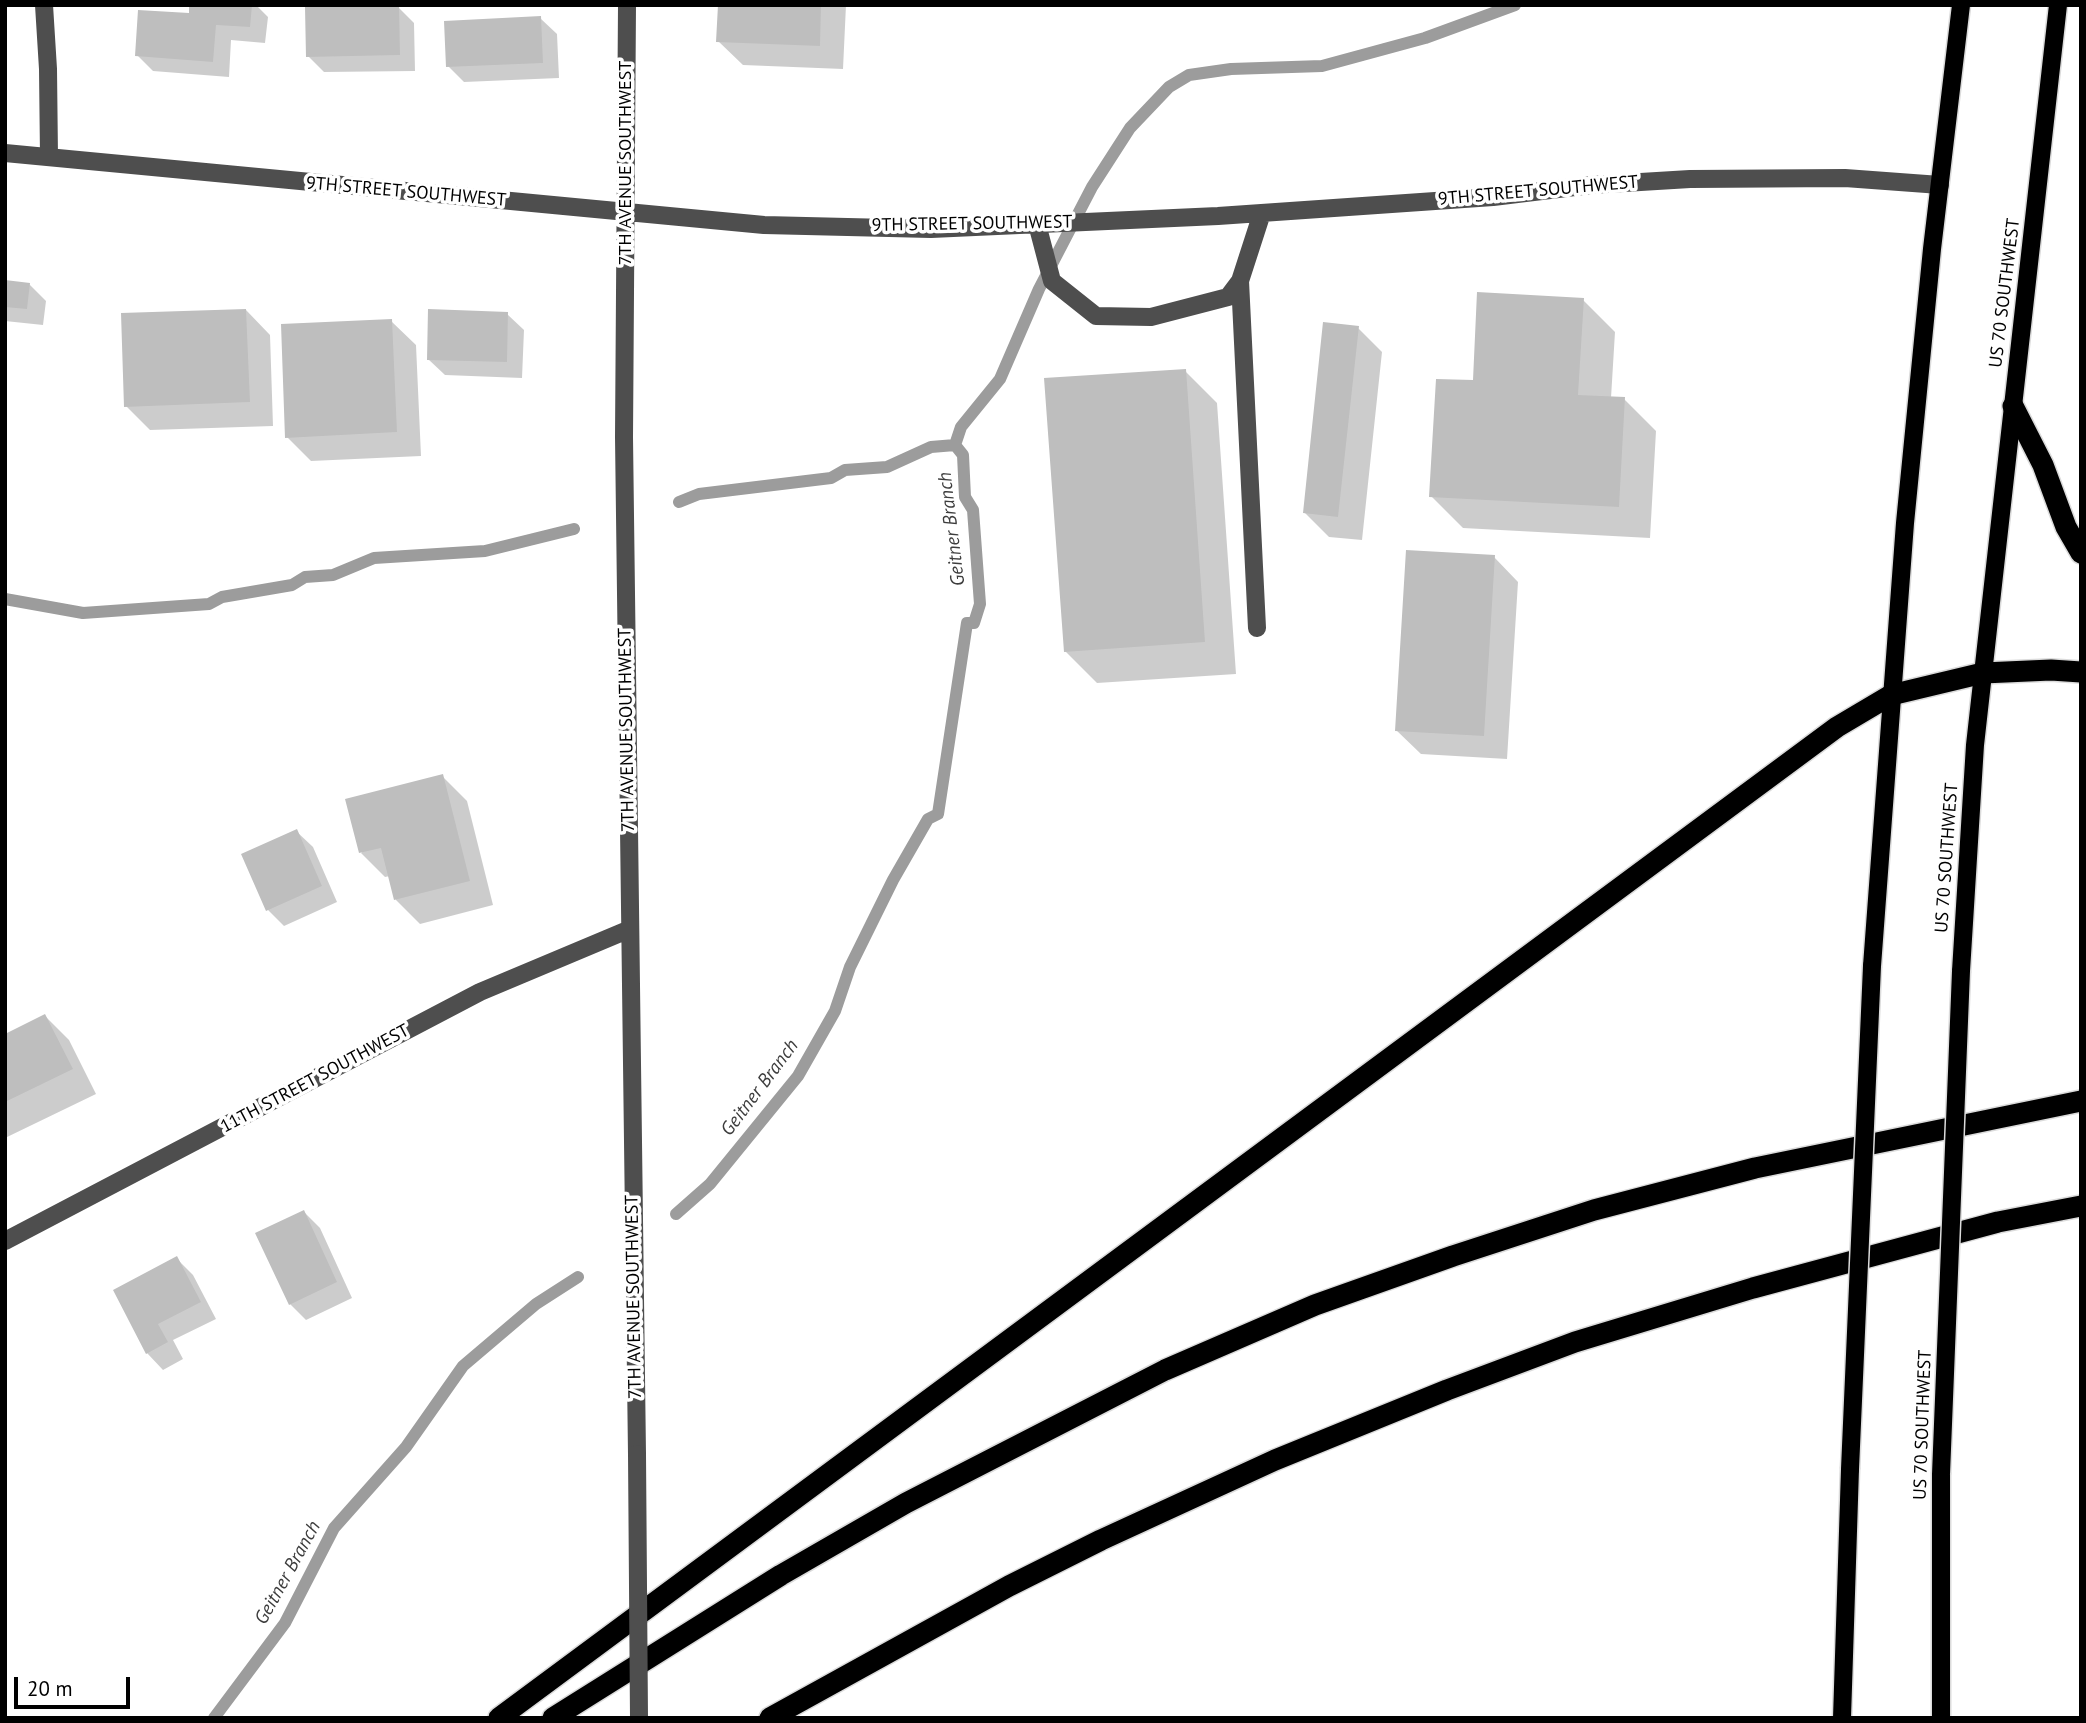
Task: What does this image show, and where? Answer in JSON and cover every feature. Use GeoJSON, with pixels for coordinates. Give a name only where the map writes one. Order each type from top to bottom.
{"type":"FeatureCollection","features":[{"type":"Feature","properties":{"kind":"highway"},"geometry":{"type":"LineString","coordinates":[[2013,406],[2043,465],[2066,527],[2081,554]]}},
{"type":"Feature","properties":{"kind":"highway"},"geometry":{"type":"LineString","coordinates":[[499,1718],[1837,727],[1891,695],[1983,673],[2052,670],[2081,673]]}},
{"type":"Feature","properties":{"kind":"highway"},"geometry":{"type":"LineString","coordinates":[[553,1718],[781,1576],[906,1503],[1165,1370],[1315,1306],[1453,1256],[1594,1210],[1755,1167],[2081,1101]]}},
{"type":"Feature","properties":{"kind":"highway"},"geometry":{"type":"LineString","coordinates":[[769,1718],[1009,1586],[1101,1539],[1275,1460],[1447,1390],[1574,1342],[1753,1288],[1998,1222],[2081,1206]]}},
{"type":"Feature","properties":{"kind":"main road"},"geometry":{"type":"LineString","coordinates":[[1842,1718],[1872,966],[1905,523],[1961,5]]}},
{"type":"Feature","properties":{"kind":"main road","name":"US 70 SOUTHWEST"},"geometry":{"type":"LineString","coordinates":[[1941,1718],[1941,1474],[1961,971],[1975,745],[2058,5]]}},
{"type":"Feature","properties":{"kind":"street"},"geometry":{"type":"LineString","coordinates":[[44,5],[49,158]]}},
{"type":"Feature","properties":{"kind":"street","name":"7TH AVENUE SOUTHWEST"},"geometry":{"type":"LineString","coordinates":[[627,5],[624,449],[639,1718]]}},
{"type":"Feature","properties":{"kind":"street","name":"9TH STREET SOUTHWEST"},"geometry":{"type":"LineString","coordinates":[[5,153],[764,225],[931,229],[1262,213],[1493,197],[1591,185],[1690,178],[1845,178],[1940,185]]}},
{"type":"Feature","properties":{"kind":"street"},"geometry":{"type":"LineString","coordinates":[[1037,224],[1052,281],[1096,316],[1151,317],[1228,297],[1240,281],[1262,213]]}},
{"type":"Feature","properties":{"kind":"street"},"geometry":{"type":"LineString","coordinates":[[1240,281],[1257,628]]}},
{"type":"Feature","properties":{"kind":"street","name":"11TH STREET SOUTHWEST"},"geometry":{"type":"LineString","coordinates":[[5,1241],[480,992],[630,929]]}},
{"type":"Feature","properties":{"kind":"building"},"geometry":{"type":"Polygon","coordinates":[[[189,5],[252,5],[250,27],[216,25],[213,62],[135,56],[138,10],[189,13],[189,5]]]}},
{"type":"Feature","properties":{"kind":"building"},"geometry":{"type":"Polygon","coordinates":[[[399,5],[400,55],[306,57],[305,7],[399,5]]]}},
{"type":"Feature","properties":{"kind":"building"},"geometry":{"type":"Polygon","coordinates":[[[718,5],[821,5],[820,46],[716,42],[718,5]]]}},
{"type":"Feature","properties":{"kind":"building"},"geometry":{"type":"Polygon","coordinates":[[[541,16],[543,63],[446,67],[444,21],[541,16]]]}},
{"type":"Feature","properties":{"kind":"building"},"geometry":{"type":"Polygon","coordinates":[[[5,280],[30,283],[27,309],[5,307],[5,280]]]}},
{"type":"Feature","properties":{"kind":"building"},"geometry":{"type":"Polygon","coordinates":[[[1477,292],[1584,298],[1578,395],[1625,397],[1619,507],[1429,497],[1436,379],[1473,380],[1477,292]]]}},
{"type":"Feature","properties":{"kind":"building"},"geometry":{"type":"Polygon","coordinates":[[[246,309],[250,402],[124,407],[121,313],[246,309]]]}},
{"type":"Feature","properties":{"kind":"building"},"geometry":{"type":"Polygon","coordinates":[[[428,309],[508,312],[507,362],[427,360],[428,309]]]}},
{"type":"Feature","properties":{"kind":"building"},"geometry":{"type":"Polygon","coordinates":[[[392,319],[397,432],[285,438],[281,324],[392,319]]]}},
{"type":"Feature","properties":{"kind":"building"},"geometry":{"type":"Polygon","coordinates":[[[1323,322],[1359,326],[1338,517],[1303,513],[1323,322]]]}},
{"type":"Feature","properties":{"kind":"building"},"geometry":{"type":"Polygon","coordinates":[[[1186,369],[1205,642],[1064,652],[1044,378],[1186,369]]]}},
{"type":"Feature","properties":{"kind":"building"},"geometry":{"type":"Polygon","coordinates":[[[1406,550],[1495,555],[1484,736],[1395,731],[1406,550]]]}},
{"type":"Feature","properties":{"kind":"building"},"geometry":{"type":"Polygon","coordinates":[[[443,774],[470,881],[394,900],[381,848],[359,853],[345,799],[443,774]]]}},
{"type":"Feature","properties":{"kind":"building"},"geometry":{"type":"Polygon","coordinates":[[[297,829],[322,886],[266,911],[241,854],[297,829]]]}},
{"type":"Feature","properties":{"kind":"building"},"geometry":{"type":"Polygon","coordinates":[[[45,1014],[73,1069],[5,1102],[5,1034],[45,1014]]]}},
{"type":"Feature","properties":{"kind":"building"},"geometry":{"type":"Polygon","coordinates":[[[304,1210],[337,1282],[289,1305],[255,1233],[304,1210]]]}},
{"type":"Feature","properties":{"kind":"building"},"geometry":{"type":"Polygon","coordinates":[[[177,1256],[201,1302],[158,1324],[168,1342],[146,1354],[113,1290],[177,1256]]]}},
{"type":"Feature","properties":{"kind":"waterway","name":"Geitner Branch"},"geometry":{"type":"LineString","coordinates":[[955,445],[961,427],[1000,379],[1039,289],[1092,187],[1130,128],[1169,87],[1189,75],[1231,69],[1322,66],[1425,38],[1515,5]]}},
{"type":"Feature","properties":{"kind":"waterway"},"geometry":{"type":"LineString","coordinates":[[679,502],[699,494],[831,478],[845,470],[887,467],[931,447],[955,445]]}},
{"type":"Feature","properties":{"kind":"waterway","name":"Geitner Branch"},"geometry":{"type":"LineString","coordinates":[[676,1214],[710,1184],[798,1076],[835,1011],[850,967],[893,880],[928,819],[938,814],[967,623],[974,623],[980,604],[973,510],[965,497],[963,455],[955,445]]}},
{"type":"Feature","properties":{"kind":"waterway"},"geometry":{"type":"LineString","coordinates":[[5,599],[83,613],[209,604],[222,597],[292,585],[305,577],[333,575],[374,558],[485,551],[574,529]]}},
{"type":"Feature","properties":{"kind":"waterway","name":"Geitner Branch"},"geometry":{"type":"LineString","coordinates":[[214,1718],[285,1623],[334,1528],[406,1447],[463,1366],[536,1304],[578,1277]]}}]}
